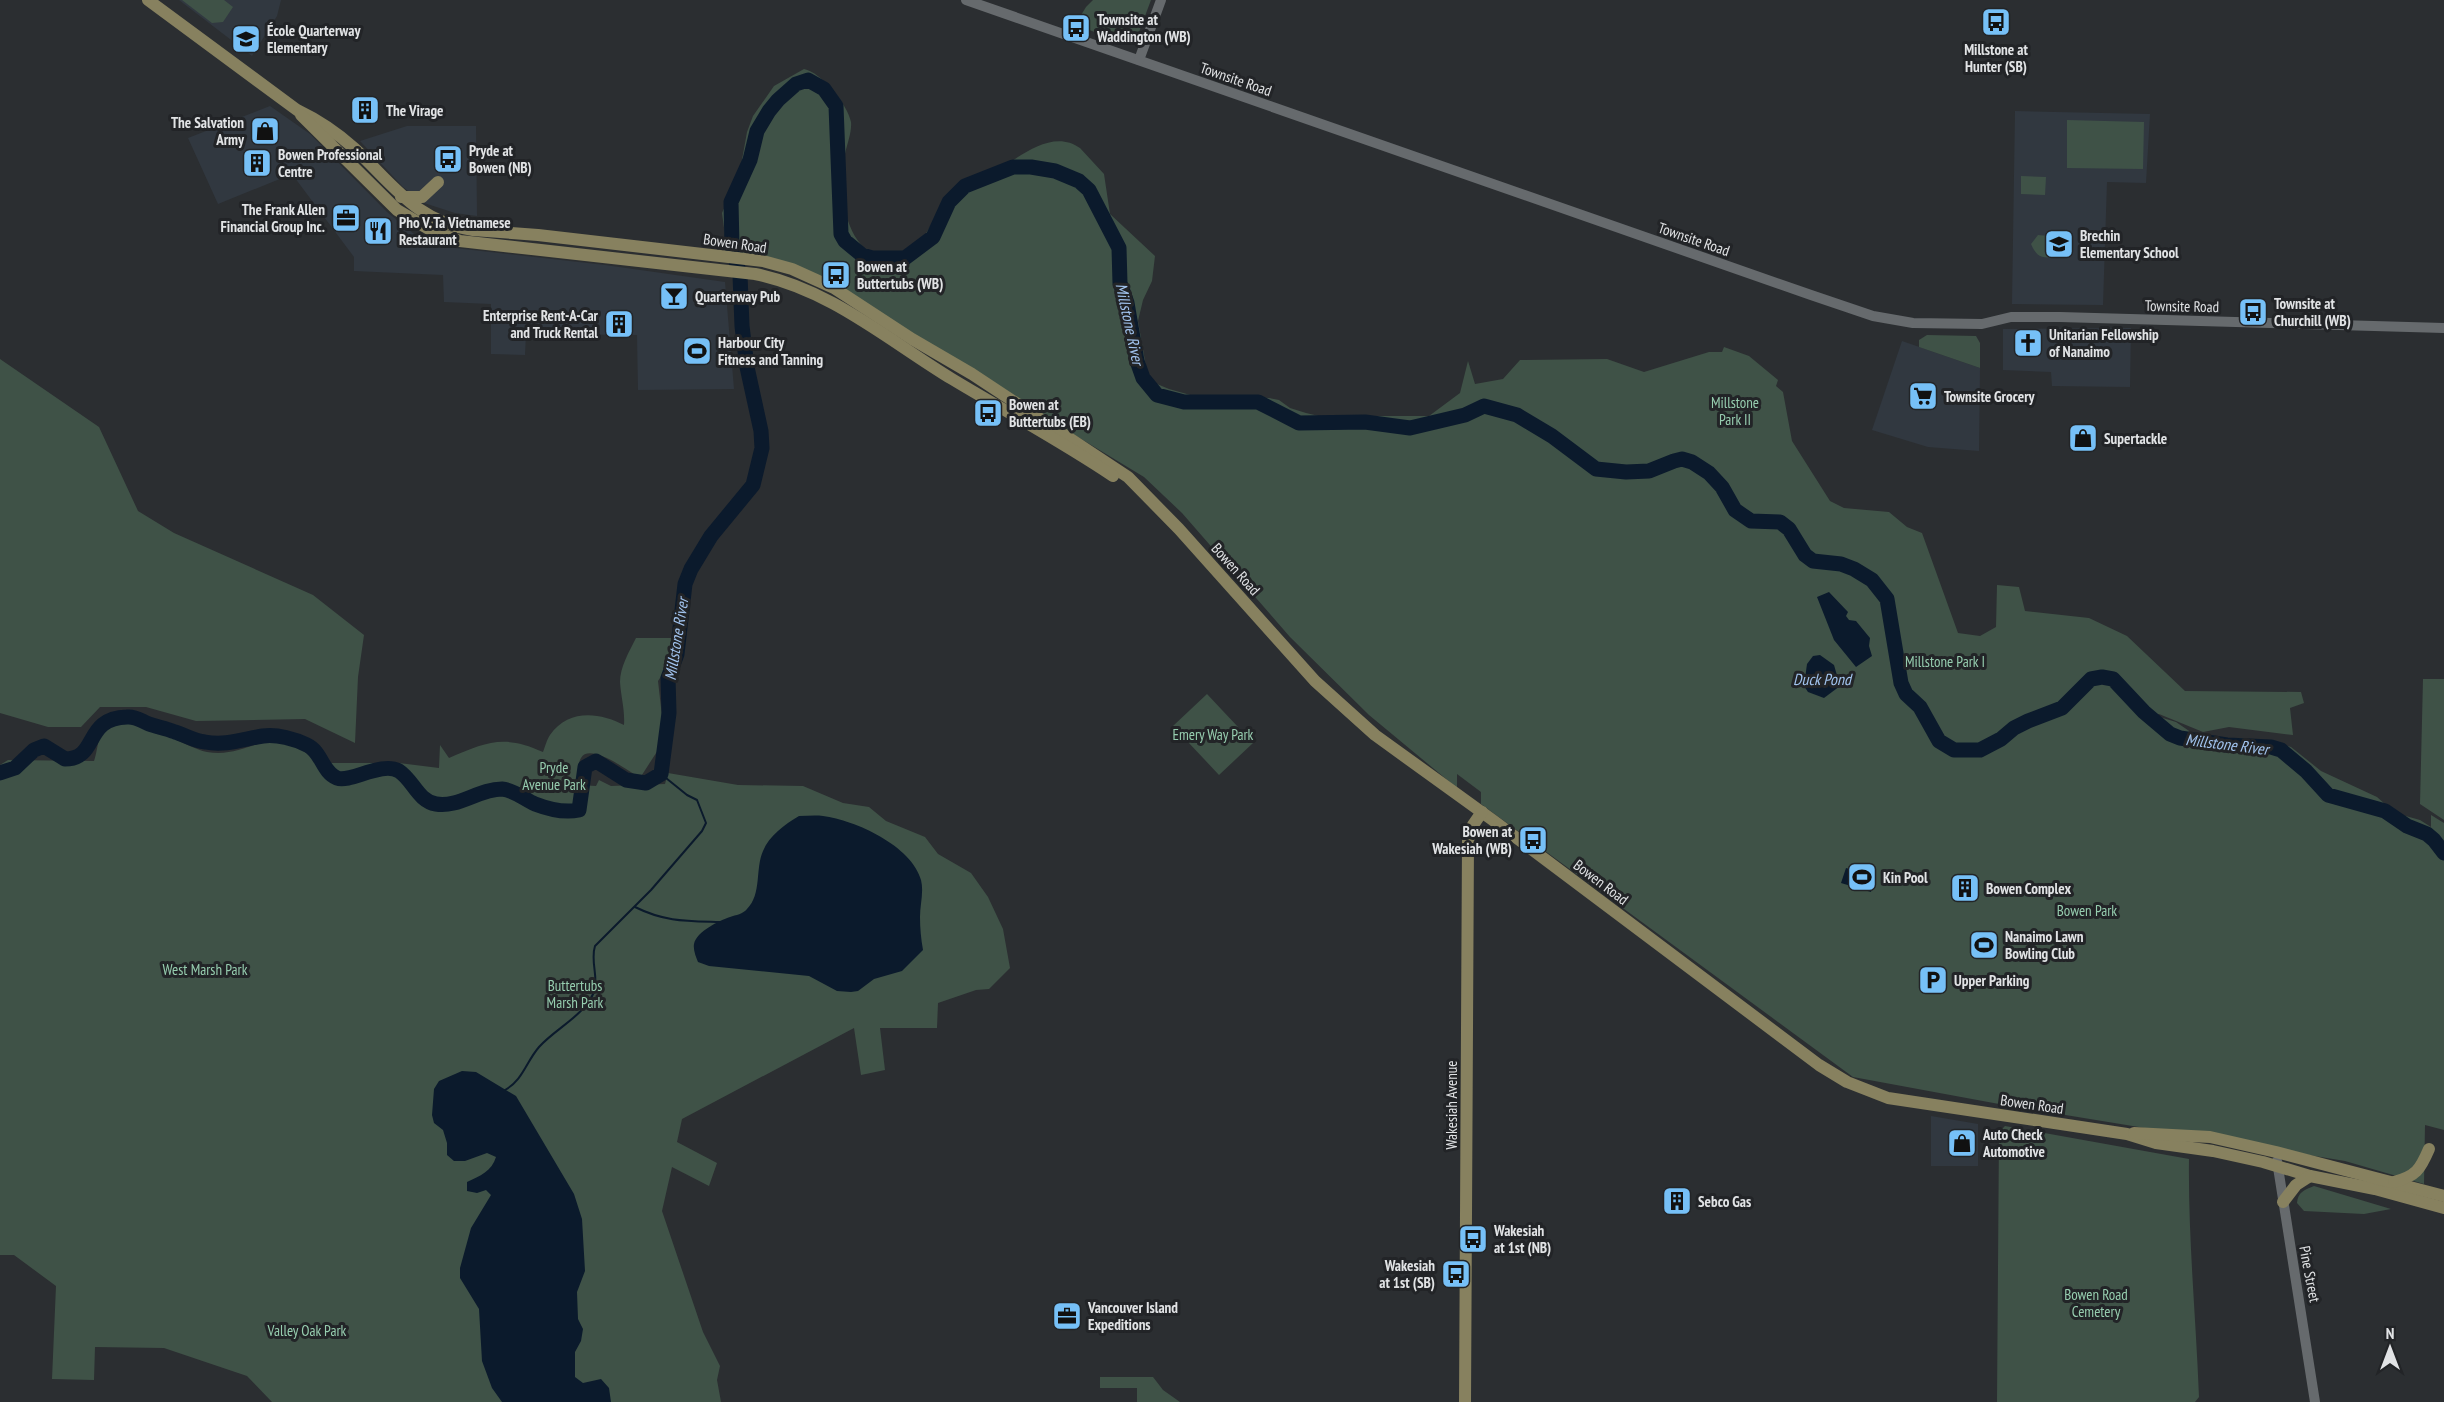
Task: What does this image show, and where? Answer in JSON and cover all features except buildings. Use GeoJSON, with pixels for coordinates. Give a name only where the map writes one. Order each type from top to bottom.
{"type":"FeatureCollection","features":[{"type":"Feature","properties":{"kind":"main road","name":"Bowen Road"},"geometry":{"type":"LineString","coordinates":[[148,0],[297,110],[397,210],[423,227],[450,239],[721,270],[785,281],[834,302],[952,378],[1144,495]]}},
{"type":"Feature","properties":{"kind":"main road","name":"Bowen Road"},"geometry":{"type":"LineString","coordinates":[[297,110],[321,121],[337,134],[377,170],[401,196],[424,214],[462,229],[741,258],[792,269],[834,288],[1128,477],[1179,529],[1315,681],[1375,735],[1482,812],[1819,1065],[1847,1082],[1888,1098],[2127,1134],[2156,1143],[2213,1151],[2310,1176],[2439,1201]]}},
{"type":"Feature","properties":{"kind":"main road"},"geometry":{"type":"LineString","coordinates":[[401,196],[422,197],[438,183]]}},
{"type":"Feature","properties":{"kind":"main road","name":"Wakesiah Avenue"},"geometry":{"type":"LineString","coordinates":[[1465,1402],[1468,861],[1470,832],[1482,812]]}},
{"type":"Feature","properties":{"kind":"main road","name":"Bowen Road"},"geometry":{"type":"LineString","coordinates":[[2127,1134],[2145,1132],[2210,1137],[2392,1182],[2439,1201]]}},
{"type":"Feature","properties":{"kind":"main road"},"geometry":{"type":"LineString","coordinates":[[2392,1182],[2413,1175],[2421,1166],[2429,1149]]}},
{"type":"Feature","properties":{"kind":"main road"},"geometry":{"type":"LineString","coordinates":[[2283,1202],[2296,1185],[2310,1176]]}},
{"type":"Feature","properties":{"kind":"street","name":"Townsite Road"},"geometry":{"type":"LineString","coordinates":[[966,0],[1811,296],[1886,319],[1982,324],[2011,317],[2080,318],[2444,328]]}},
{"type":"Feature","properties":{"kind":"street"},"geometry":{"type":"LineString","coordinates":[[1139,60],[1161,0]]}},
{"type":"Feature","properties":{"kind":"street","name":"Pine Street"},"geometry":{"type":"LineString","coordinates":[[2276,1152],[2315,1402]]}},
{"type":"Feature","properties":{"kind":"shaded area","name":"École Quarterway Elementary"},"geometry":{"type":"Polygon","coordinates":[[[179,0],[281,0],[277,16],[252,56],[179,0]]]}},
{"type":"Feature","properties":{"kind":"shaded area"},"geometry":{"type":"Polygon","coordinates":[[[270,106],[310,134],[387,212],[419,238],[446,247],[605,265],[725,282],[734,389],[638,390],[637,335],[526,334],[525,355],[491,354],[491,304],[444,302],[443,275],[354,271],[354,257],[292,174],[218,204],[188,138],[270,106]]]}},
{"type":"Feature","properties":{"kind":"shaded area","name":"Brechin Elementary School"},"geometry":{"type":"Polygon","coordinates":[[[2015,111],[2150,114],[2146,183],[2107,182],[2103,305],[2012,304],[2015,111]]]}},
{"type":"Feature","properties":{"kind":"shaded area"},"geometry":{"type":"Polygon","coordinates":[[[407,126],[476,126],[477,216],[455,213],[424,203],[403,187],[360,141],[407,126]]]}},
{"type":"Feature","properties":{"kind":"shaded area"},"geometry":{"type":"Polygon","coordinates":[[[2131,328],[2130,387],[2052,386],[2051,372],[2003,370],[2003,329],[2131,328]]]}},
{"type":"Feature","properties":{"kind":"shaded area"},"geometry":{"type":"Polygon","coordinates":[[[1902,341],[1980,368],[1979,451],[1928,447],[1872,430],[1902,341]]]}},
{"type":"Feature","properties":{"kind":"shaded area"},"geometry":{"type":"Polygon","coordinates":[[[1931,1116],[1978,1124],[1978,1166],[1931,1166],[1931,1116]]]}},
{"type":"Feature","properties":{"kind":"green space"},"geometry":{"type":"Polygon","coordinates":[[[182,0],[224,0],[233,7],[223,22],[212,23],[182,0]]]}},
{"type":"Feature","properties":{"kind":"green space"},"geometry":{"type":"Polygon","coordinates":[[[1093,0],[1151,0],[1139,32],[1129,42],[1123,42],[1075,25],[1093,0]]]}},
{"type":"Feature","properties":{"kind":"green space","name":"Bowen Park"},"geometry":{"type":"Polygon","coordinates":[[[804,69],[818,76],[833,90],[849,115],[851,130],[845,154],[842,188],[844,205],[856,237],[866,249],[880,257],[898,260],[912,254],[947,203],[1034,148],[1057,141],[1080,148],[1104,174],[1110,214],[1155,256],[1152,281],[1143,300],[1138,321],[1148,378],[1169,389],[1208,400],[1269,398],[1279,400],[1290,408],[1323,417],[1345,419],[1369,416],[1429,416],[1460,393],[1468,361],[1475,384],[1503,379],[1520,360],[1607,359],[1644,372],[1709,352],[1722,352],[1724,347],[1749,356],[1778,380],[1776,386],[1783,392],[1792,441],[1830,501],[1844,508],[1889,512],[1907,527],[1922,533],[1958,633],[1980,636],[1996,627],[1997,585],[2019,587],[2025,611],[2089,618],[2127,636],[2185,691],[2301,692],[2304,703],[2290,708],[2293,735],[2229,727],[2203,732],[2159,714],[2153,715],[2176,722],[2195,735],[2211,740],[2238,738],[2275,742],[2291,747],[2321,771],[2377,797],[2395,813],[2420,820],[2431,827],[2431,815],[2444,823],[2444,1130],[2425,1125],[2424,1184],[2345,1161],[1999,1104],[1853,1077],[1481,804],[1481,792],[1457,774],[1457,788],[1369,715],[1290,637],[1182,513],[1144,477],[832,288],[750,258],[728,257],[722,213],[740,171],[747,132],[753,116],[774,86],[804,69]]]}},
{"type":"Feature","properties":{"kind":"green space"},"geometry":{"type":"Polygon","coordinates":[[[2067,120],[2144,122],[2143,169],[2067,168],[2067,120]]]}},
{"type":"Feature","properties":{"kind":"green space"},"geometry":{"type":"Polygon","coordinates":[[[2021,176],[2046,177],[2045,195],[2021,194],[2021,176]]]}},
{"type":"Feature","properties":{"kind":"green space"},"geometry":{"type":"Polygon","coordinates":[[[2038,235],[2049,236],[2050,240],[2058,241],[2056,257],[2044,257],[2035,252],[2031,244],[2038,235]]]}},
{"type":"Feature","properties":{"kind":"green space"},"geometry":{"type":"Polygon","coordinates":[[[1927,335],[1976,336],[1980,343],[1980,368],[1919,347],[1919,340],[1927,335]]]}},
{"type":"Feature","properties":{"kind":"green space"},"geometry":{"type":"Polygon","coordinates":[[[0,359],[99,427],[138,511],[174,533],[313,595],[364,635],[358,677],[355,743],[305,719],[196,721],[146,707],[100,707],[81,727],[48,727],[0,713],[0,359]]]}},
{"type":"Feature","properties":{"kind":"green space"},"geometry":{"type":"Polygon","coordinates":[[[636,638],[675,638],[671,661],[658,681],[663,725],[658,750],[640,778],[601,756],[586,754],[581,758],[579,764],[578,785],[596,786],[599,780],[611,786],[665,784],[668,773],[738,785],[803,786],[843,803],[869,807],[886,821],[925,837],[938,854],[971,873],[988,897],[1003,929],[1010,968],[989,989],[976,990],[938,1003],[937,1028],[880,1028],[885,1070],[861,1075],[854,1028],[682,1119],[677,1142],[717,1163],[709,1186],[672,1167],[662,1211],[703,1332],[720,1366],[717,1380],[721,1402],[272,1402],[247,1376],[164,1348],[95,1347],[94,1380],[52,1379],[56,1286],[14,1255],[0,1255],[0,765],[8,760],[94,761],[99,738],[104,728],[112,721],[122,720],[133,721],[207,752],[223,753],[274,741],[287,743],[301,749],[317,763],[399,763],[439,768],[440,745],[449,758],[495,742],[517,743],[543,752],[549,737],[557,727],[575,717],[584,715],[604,717],[624,725],[620,676],[636,638]]]}},
{"type":"Feature","properties":{"kind":"green space"},"geometry":{"type":"Polygon","coordinates":[[[2423,679],[2444,679],[2444,820],[2420,804],[2423,679]]]}},
{"type":"Feature","properties":{"kind":"green space","name":"Emery Way Park"},"geometry":{"type":"Polygon","coordinates":[[[1207,694],[1253,743],[1219,775],[1173,726],[1207,694]]]}},
{"type":"Feature","properties":{"kind":"green space","name":"Bowen Road Cemetery"},"geometry":{"type":"Polygon","coordinates":[[[2005,1126],[2189,1159],[2199,1397],[2195,1402],[1997,1402],[1999,1132],[2005,1126]]]}},
{"type":"Feature","properties":{"kind":"green space"},"geometry":{"type":"Polygon","coordinates":[[[2314,1186],[2391,1209],[2364,1214],[2304,1211],[2297,1203],[2299,1196],[2304,1190],[2314,1186]]]}},
{"type":"Feature","properties":{"kind":"green space"},"geometry":{"type":"Polygon","coordinates":[[[1100,1377],[1153,1377],[1163,1390],[1180,1402],[1137,1402],[1137,1388],[1100,1388],[1100,1377]]]}},
{"type":"Feature","properties":{"kind":"water"},"geometry":{"type":"Polygon","coordinates":[[[1829,592],[1848,612],[1846,616],[1849,620],[1856,621],[1870,638],[1869,646],[1872,656],[1856,667],[1834,640],[1817,597],[1829,592]]]}},
{"type":"Feature","properties":{"kind":"water","name":"Duck Pond"},"geometry":{"type":"Polygon","coordinates":[[[1820,655],[1834,665],[1840,686],[1824,698],[1808,692],[1804,686],[1807,664],[1813,656],[1820,655]]]}},
{"type":"Feature","properties":{"kind":"water"},"geometry":{"type":"Polygon","coordinates":[[[799,816],[836,819],[866,829],[894,846],[916,868],[922,885],[920,921],[923,950],[902,971],[874,979],[858,991],[851,992],[837,991],[809,976],[709,966],[698,962],[694,949],[696,939],[709,927],[747,909],[755,896],[761,858],[769,840],[799,816]]]}},
{"type":"Feature","properties":{"kind":"water"},"geometry":{"type":"Polygon","coordinates":[[[1846,868],[1875,877],[1871,892],[1841,883],[1846,868]]]}},
{"type":"Feature","properties":{"kind":"water"},"geometry":{"type":"Polygon","coordinates":[[[462,1071],[476,1072],[516,1096],[574,1194],[582,1219],[585,1271],[577,1292],[578,1319],[583,1329],[581,1341],[575,1352],[575,1377],[583,1383],[601,1379],[609,1388],[611,1402],[502,1402],[492,1388],[482,1361],[479,1309],[460,1278],[460,1268],[471,1228],[491,1195],[486,1190],[477,1193],[467,1191],[467,1182],[488,1169],[496,1157],[487,1153],[465,1161],[454,1161],[447,1155],[447,1143],[443,1130],[434,1123],[432,1115],[434,1089],[439,1081],[462,1071]]]}},
{"type":"Feature","properties":{"kind":"waterway","name":"Millstone River"},"geometry":{"type":"LineString","coordinates":[[0,773],[15,768],[34,750],[44,746],[65,759],[76,757],[83,753],[104,724],[113,719],[130,717],[205,742],[227,743],[263,736],[280,736],[291,739],[312,748],[328,771],[337,778],[350,778],[375,770],[392,769],[404,775],[425,799],[444,805],[502,789],[511,791],[535,804],[562,811],[574,811],[579,810],[585,767],[596,761],[626,780],[646,783],[661,774],[669,713],[668,678],[677,654],[685,584],[691,569],[711,536],[753,485],[762,448],[761,431],[747,367],[742,326],[740,275],[732,247],[731,202],[750,160],[757,131],[769,111],[796,84],[808,80],[824,89],[836,106],[841,234],[845,241],[862,255],[872,258],[905,258],[933,237],[949,202],[965,186],[1013,167],[1055,171],[1079,181],[1089,190],[1119,248],[1120,283],[1127,303],[1137,361],[1143,378],[1157,395],[1184,402],[1258,402],[1299,423],[1365,422],[1410,428],[1465,415],[1484,406],[1517,415],[1552,436],[1596,469],[1626,472],[1649,471],[1682,459],[1692,462],[1709,473],[1722,487],[1735,510],[1751,521],[1780,522],[1789,529],[1805,555],[1813,561],[1841,564],[1872,580],[1887,599],[1901,683],[1906,694],[1920,707],[1939,741],[1954,750],[1980,750],[2001,739],[2014,728],[2062,708],[2091,679],[2102,677],[2113,679],[2144,712],[2170,734],[2180,738],[2227,745],[2271,747],[2281,750],[2306,771],[2328,795],[2385,811],[2407,826],[2427,834],[2444,853]]}},
{"type":"Feature","properties":{"kind":"waterway"},"geometry":{"type":"LineString","coordinates":[[505,1090],[520,1076],[539,1047],[584,1008],[595,987],[593,958],[595,946],[651,890],[702,831],[706,823],[697,800],[687,795],[661,774]]}},
{"type":"Feature","properties":{"kind":"waterway"},"geometry":{"type":"LineString","coordinates":[[635,907],[666,918],[720,922]]}},
{"type":"Feature","properties":{"kind":"place","name":"Millstone at Hunter (SB)"},"geometry":{"type":"Point","coordinates":[1996,22]}},
{"type":"Feature","properties":{"kind":"place","name":"Townsite at Waddington (WB)"},"geometry":{"type":"Point","coordinates":[1076,28]}},
{"type":"Feature","properties":{"kind":"place","name":"École Quarterway Elementary"},"geometry":{"type":"Point","coordinates":[246,39]}},
{"type":"Feature","properties":{"kind":"place","name":"The Virage"},"geometry":{"type":"Point","coordinates":[365,110]}},
{"type":"Feature","properties":{"kind":"place","name":"The Salvation Army"},"geometry":{"type":"Point","coordinates":[265,131]}},
{"type":"Feature","properties":{"kind":"place","name":"Pryde at Bowen (NB)"},"geometry":{"type":"Point","coordinates":[448,159]}},
{"type":"Feature","properties":{"kind":"place","name":"Bowen Professional Centre"},"geometry":{"type":"Point","coordinates":[257,163]}},
{"type":"Feature","properties":{"kind":"place","name":"The Frank Allen Financial Group Inc."},"geometry":{"type":"Point","coordinates":[346,218]}},
{"type":"Feature","properties":{"kind":"place","name":"Pho V. Ta Vietnamese Restaurant"},"geometry":{"type":"Point","coordinates":[378,231]}},
{"type":"Feature","properties":{"kind":"place","name":"Brechin Elementary School"},"geometry":{"type":"Point","coordinates":[2059,244]}},
{"type":"Feature","properties":{"kind":"place","name":"Bowen at Buttertubs (WB)"},"geometry":{"type":"Point","coordinates":[836,275]}},
{"type":"Feature","properties":{"kind":"place","name":"Quarterway Pub"},"geometry":{"type":"Point","coordinates":[674,296]}},
{"type":"Feature","properties":{"kind":"place","name":"Townsite at Churchill (WB)"},"geometry":{"type":"Point","coordinates":[2253,312]}},
{"type":"Feature","properties":{"kind":"place","name":"Enterprise Rent-A-Car and Truck Rental"},"geometry":{"type":"Point","coordinates":[619,324]}},
{"type":"Feature","properties":{"kind":"place","name":"Unitarian Fellowship of Nanaimo"},"geometry":{"type":"Point","coordinates":[2028,343]}},
{"type":"Feature","properties":{"kind":"place","name":"Harbour City Fitness and Tanning"},"geometry":{"type":"Point","coordinates":[697,351]}},
{"type":"Feature","properties":{"kind":"place","name":"Townsite Grocery"},"geometry":{"type":"Point","coordinates":[1923,396]}},
{"type":"Feature","properties":{"kind":"place","name":"Bowen at Buttertubs (EB)"},"geometry":{"type":"Point","coordinates":[988,413]}},
{"type":"Feature","properties":{"kind":"place","name":"Supertackle"},"geometry":{"type":"Point","coordinates":[2083,438]}},
{"type":"Feature","properties":{"kind":"place","name":"Bowen at Wakesiah (WB)"},"geometry":{"type":"Point","coordinates":[1533,840]}},
{"type":"Feature","properties":{"kind":"place","name":"Kin Pool"},"geometry":{"type":"Point","coordinates":[1862,877]}},
{"type":"Feature","properties":{"kind":"place","name":"Bowen Complex"},"geometry":{"type":"Point","coordinates":[1965,888]}},
{"type":"Feature","properties":{"kind":"place","name":"Nanaimo Lawn Bowling Club"},"geometry":{"type":"Point","coordinates":[1984,945]}},
{"type":"Feature","properties":{"kind":"place","name":"Upper Parking"},"geometry":{"type":"Point","coordinates":[1933,980]}},
{"type":"Feature","properties":{"kind":"place","name":"Auto Check Automotive"},"geometry":{"type":"Point","coordinates":[1962,1143]}},
{"type":"Feature","properties":{"kind":"place","name":"Sebco Gas"},"geometry":{"type":"Point","coordinates":[1677,1201]}},
{"type":"Feature","properties":{"kind":"place","name":"Wakesiah at 1st (NB)"},"geometry":{"type":"Point","coordinates":[1473,1239]}},
{"type":"Feature","properties":{"kind":"place","name":"Wakesiah at 1st (SB)"},"geometry":{"type":"Point","coordinates":[1456,1274]}},
{"type":"Feature","properties":{"kind":"place","name":"Vancouver Island Expeditions"},"geometry":{"type":"Point","coordinates":[1067,1316]}},
{"type":"Feature","properties":{"kind":"park label","name":"Millstone Park II"},"geometry":{"type":"Point","coordinates":[1735,410]}},
{"type":"Feature","properties":{"kind":"park label","name":"Millstone Park I"},"geometry":{"type":"Point","coordinates":[1945,661]}},
{"type":"Feature","properties":{"kind":"park label","name":"Pryde Avenue Park"},"geometry":{"type":"Point","coordinates":[554,776]}},
{"type":"Feature","properties":{"kind":"park label","name":"West Marsh Park"},"geometry":{"type":"Point","coordinates":[205,969]}},
{"type":"Feature","properties":{"kind":"park label","name":"Buttertubs Marsh Park"},"geometry":{"type":"Point","coordinates":[575,994]}},
{"type":"Feature","properties":{"kind":"park label","name":"Valley Oak Park"},"geometry":{"type":"Point","coordinates":[307,1330]}}]}
